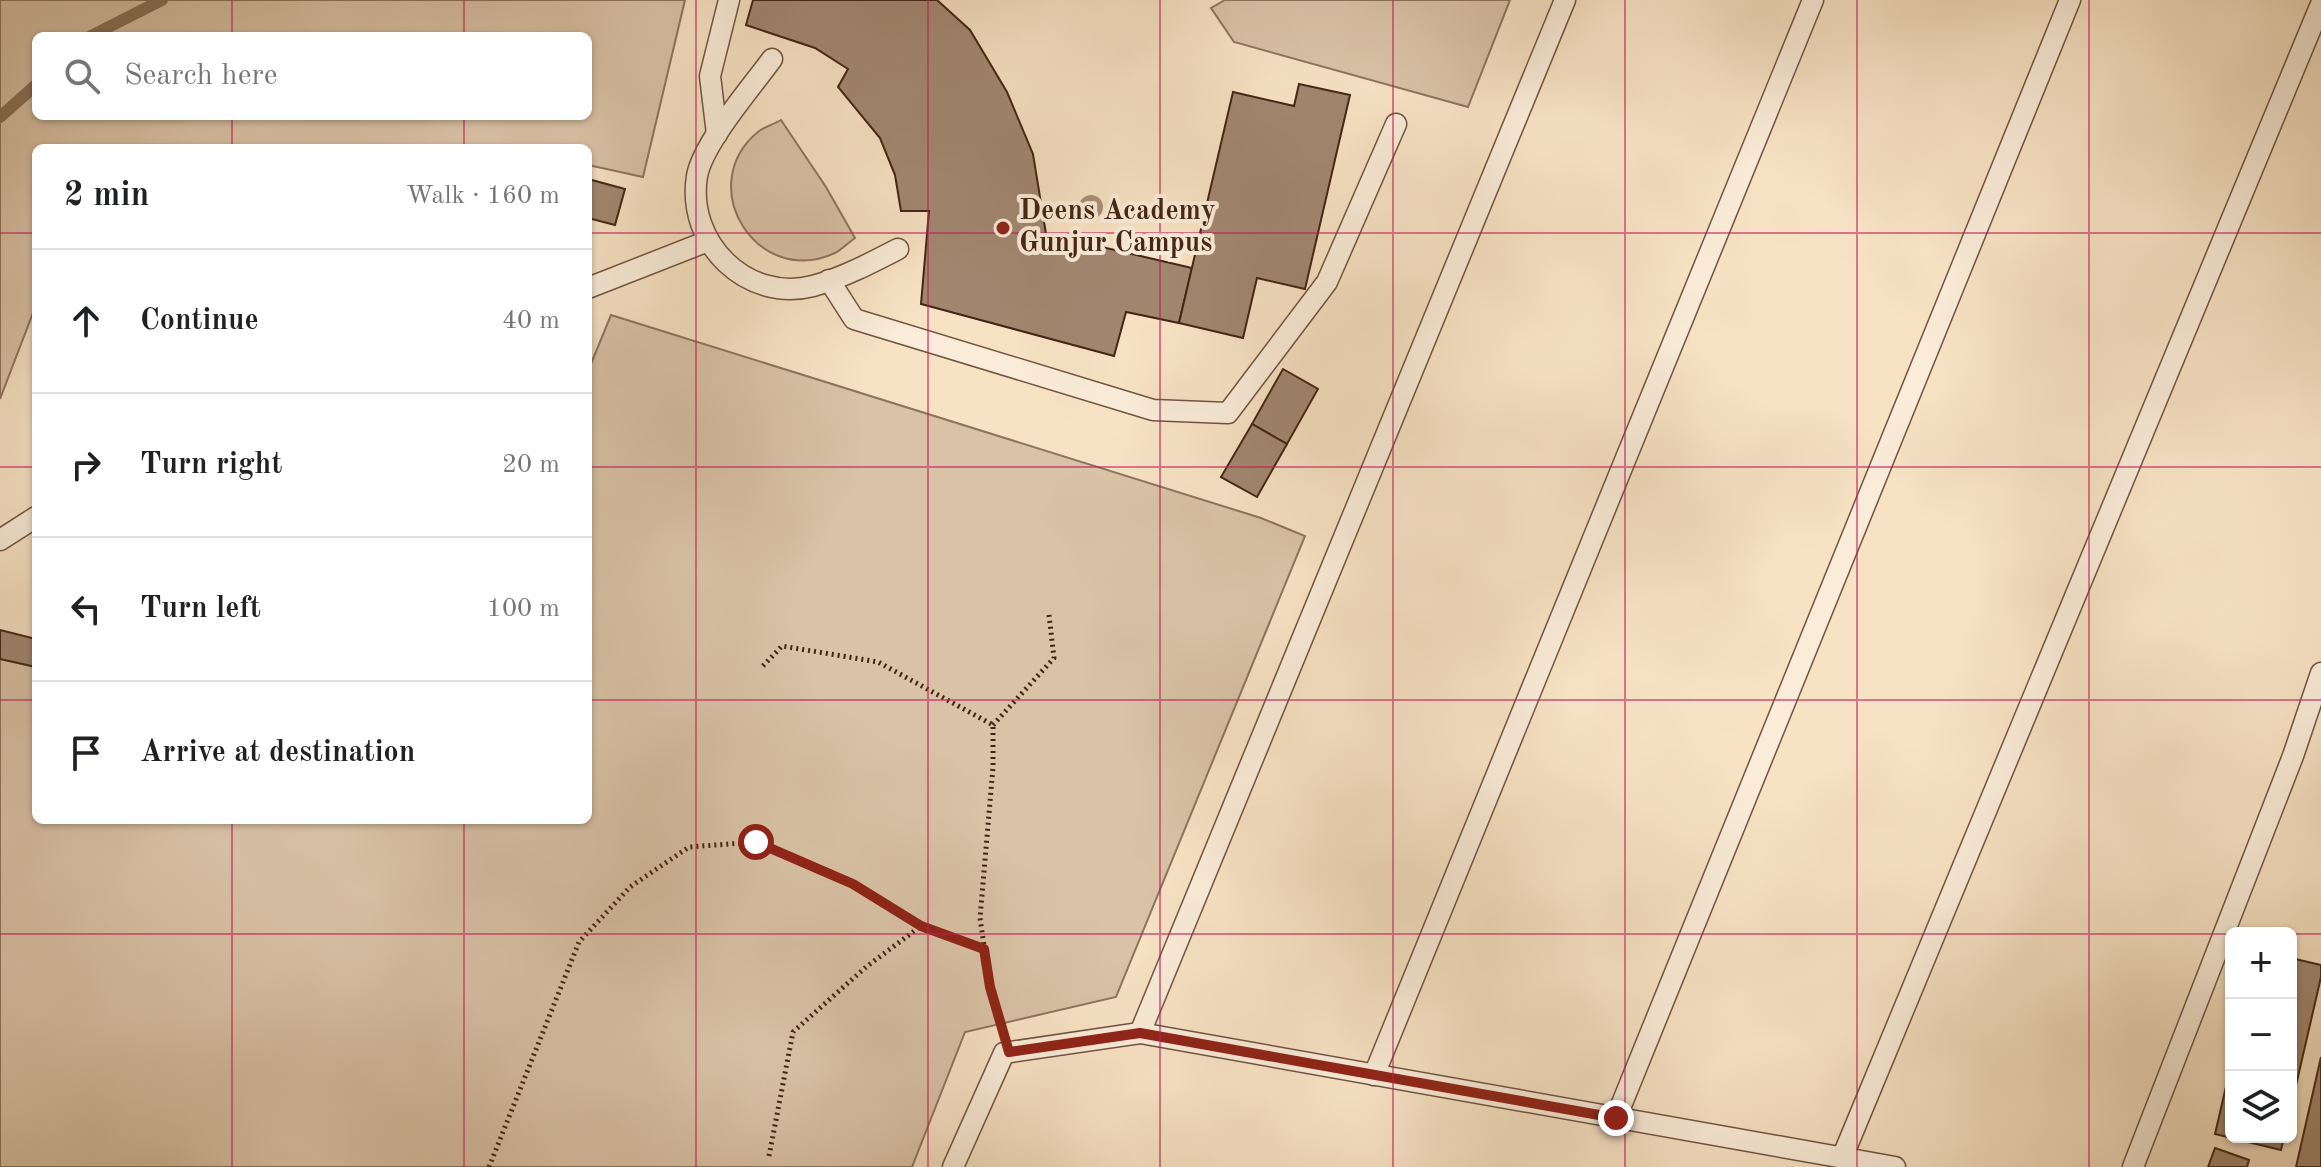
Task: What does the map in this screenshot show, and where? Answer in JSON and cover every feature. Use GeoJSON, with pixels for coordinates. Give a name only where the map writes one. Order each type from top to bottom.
{"type":"FeatureCollection","features":[{"type":"Feature","properties":{"kind":"lane"},"geometry":{"type":"LineString","coordinates":[[717,134],[710,76],[729,0]]}},
{"type":"Feature","properties":{"kind":"lane"},"geometry":{"type":"LineString","coordinates":[[1140,1033],[1565,0]]}},
{"type":"Feature","properties":{"kind":"lane"},"geometry":{"type":"LineString","coordinates":[[1374,1075],[1813,0]]}},
{"type":"Feature","properties":{"kind":"lane"},"geometry":{"type":"LineString","coordinates":[[1616,1118],[2070,0]]}},
{"type":"Feature","properties":{"kind":"lane"},"geometry":{"type":"LineString","coordinates":[[1842,1158],[2321,4]]}},
{"type":"Feature","properties":{"kind":"lane"},"geometry":{"type":"LineString","coordinates":[[772,59],[708,147],[697,175],[696,206],[704,235],[723,261],[749,280],[780,288],[812,286],[865,266],[898,249]]}},
{"type":"Feature","properties":{"kind":"lane"},"geometry":{"type":"LineString","coordinates":[[829,280],[854,319],[1153,410],[1228,413],[1327,282],[1396,124]]}},
{"type":"Feature","properties":{"kind":"lane"},"geometry":{"type":"LineString","coordinates":[[592,286],[708,241]]}},
{"type":"Feature","properties":{"kind":"lane"},"geometry":{"type":"LineString","coordinates":[[0,540],[32,520]]}},
{"type":"Feature","properties":{"kind":"lane"},"geometry":{"type":"LineString","coordinates":[[2133,1167],[2293,756],[2321,673]]}},
{"type":"Feature","properties":{"kind":"lane"},"geometry":{"type":"LineString","coordinates":[[953,1167],[1004,1053],[1140,1033],[1895,1167]]}},
{"type":"Feature","properties":{"kind":"path"},"geometry":{"type":"LineString","coordinates":[[1009,1052],[990,987],[980,918],[993,767],[993,725],[1054,658],[1049,615]]}},
{"type":"Feature","properties":{"kind":"path"},"geometry":{"type":"LineString","coordinates":[[763,666],[782,646],[878,662],[993,725]]}},
{"type":"Feature","properties":{"kind":"path"},"geometry":{"type":"LineString","coordinates":[[489,1167],[579,942],[630,887],[689,847],[756,842],[853,884],[921,926],[984,949]]}},
{"type":"Feature","properties":{"kind":"path"},"geometry":{"type":"LineString","coordinates":[[769,1156],[793,1032],[866,967],[921,926]]}},
{"type":"Feature","properties":{"kind":"shaded area"},"geometry":{"type":"Polygon","coordinates":[[[0,0],[685,0],[643,177],[592,166],[592,144],[32,144],[32,315],[0,399],[0,0]]]}},
{"type":"Feature","properties":{"kind":"shaded area"},"geometry":{"type":"Polygon","coordinates":[[[1225,0],[1510,0],[1468,107],[1234,42],[1211,8],[1225,0]]]}},
{"type":"Feature","properties":{"kind":"shaded area"},"geometry":{"type":"Polygon","coordinates":[[[781,120],[826,187],[855,238],[835,253],[807,260],[781,257],[759,244],[743,226],[733,203],[732,178],[740,153],[759,131],[781,120]]]}},
{"type":"Feature","properties":{"kind":"shaded area"},"geometry":{"type":"Polygon","coordinates":[[[611,315],[1261,518],[1305,536],[1116,997],[965,1032],[912,1167],[0,1167],[0,659],[32,666],[32,824],[592,824],[592,361],[611,315]]]}},
{"type":"Feature","properties":{"kind":"building"},"geometry":{"type":"Polygon","coordinates":[[[753,0],[937,0],[970,30],[1007,92],[1033,154],[1046,234],[1192,268],[1179,323],[1126,312],[1114,356],[921,304],[929,211],[901,211],[895,175],[880,138],[838,87],[848,69],[815,48],[746,25],[753,0]]]}},
{"type":"Feature","properties":{"kind":"building"},"geometry":{"type":"Polygon","coordinates":[[[1299,84],[1350,95],[1305,289],[1257,278],[1243,338],[1179,323],[1233,92],[1294,106],[1299,84]]]}},
{"type":"Feature","properties":{"kind":"building"},"geometry":{"type":"Polygon","coordinates":[[[592,180],[625,189],[615,225],[592,219],[592,180]]]}},
{"type":"Feature","properties":{"kind":"building"},"geometry":{"type":"Polygon","coordinates":[[[1283,369],[1318,389],[1287,444],[1252,424],[1283,369]]]}},
{"type":"Feature","properties":{"kind":"building"},"geometry":{"type":"Polygon","coordinates":[[[1252,424],[1287,444],[1257,497],[1221,477],[1252,424]]]}},
{"type":"Feature","properties":{"kind":"building"},"geometry":{"type":"Polygon","coordinates":[[[0,630],[32,638],[32,666],[0,659],[0,630]]]}},
{"type":"Feature","properties":{"kind":"building"},"geometry":{"type":"Polygon","coordinates":[[[2297,959],[2321,965],[2321,977],[2297,1081],[2297,959]]]}},
{"type":"Feature","properties":{"kind":"building"},"geometry":{"type":"Polygon","coordinates":[[[2321,1057],[2321,1167],[2296,1167],[2321,1057]]]}},
{"type":"Feature","properties":{"kind":"building"},"geometry":{"type":"Polygon","coordinates":[[[2225,1091],[2225,1136],[2215,1134],[2225,1091]]]}},
{"type":"Feature","properties":{"kind":"building"},"geometry":{"type":"Polygon","coordinates":[[[2252,1143],[2283,1143],[2281,1150],[2252,1143]]]}},
{"type":"Feature","properties":{"kind":"building"},"geometry":{"type":"Polygon","coordinates":[[[2215,1148],[2249,1160],[2247,1167],[2208,1167],[2215,1148]]]}},
{"type":"Feature","properties":{"kind":"waterway"},"geometry":{"type":"LineString","coordinates":[[99,32],[162,0]]}},
{"type":"Feature","properties":{"kind":"waterway"},"geometry":{"type":"LineString","coordinates":[[0,117],[32,89]]}},
{"type":"Feature","properties":{"kind":"place","name":"Deens Academy Gunjur Campus"},"geometry":{"type":"Point","coordinates":[1003,228]}},
{"type":"Feature","properties":{"kind":"route"},"geometry":{"type":"LineString","coordinates":[[756,842],[853,884],[921,926],[984,949],[990,987],[1009,1052],[1140,1033],[1616,1118]]}}]}
